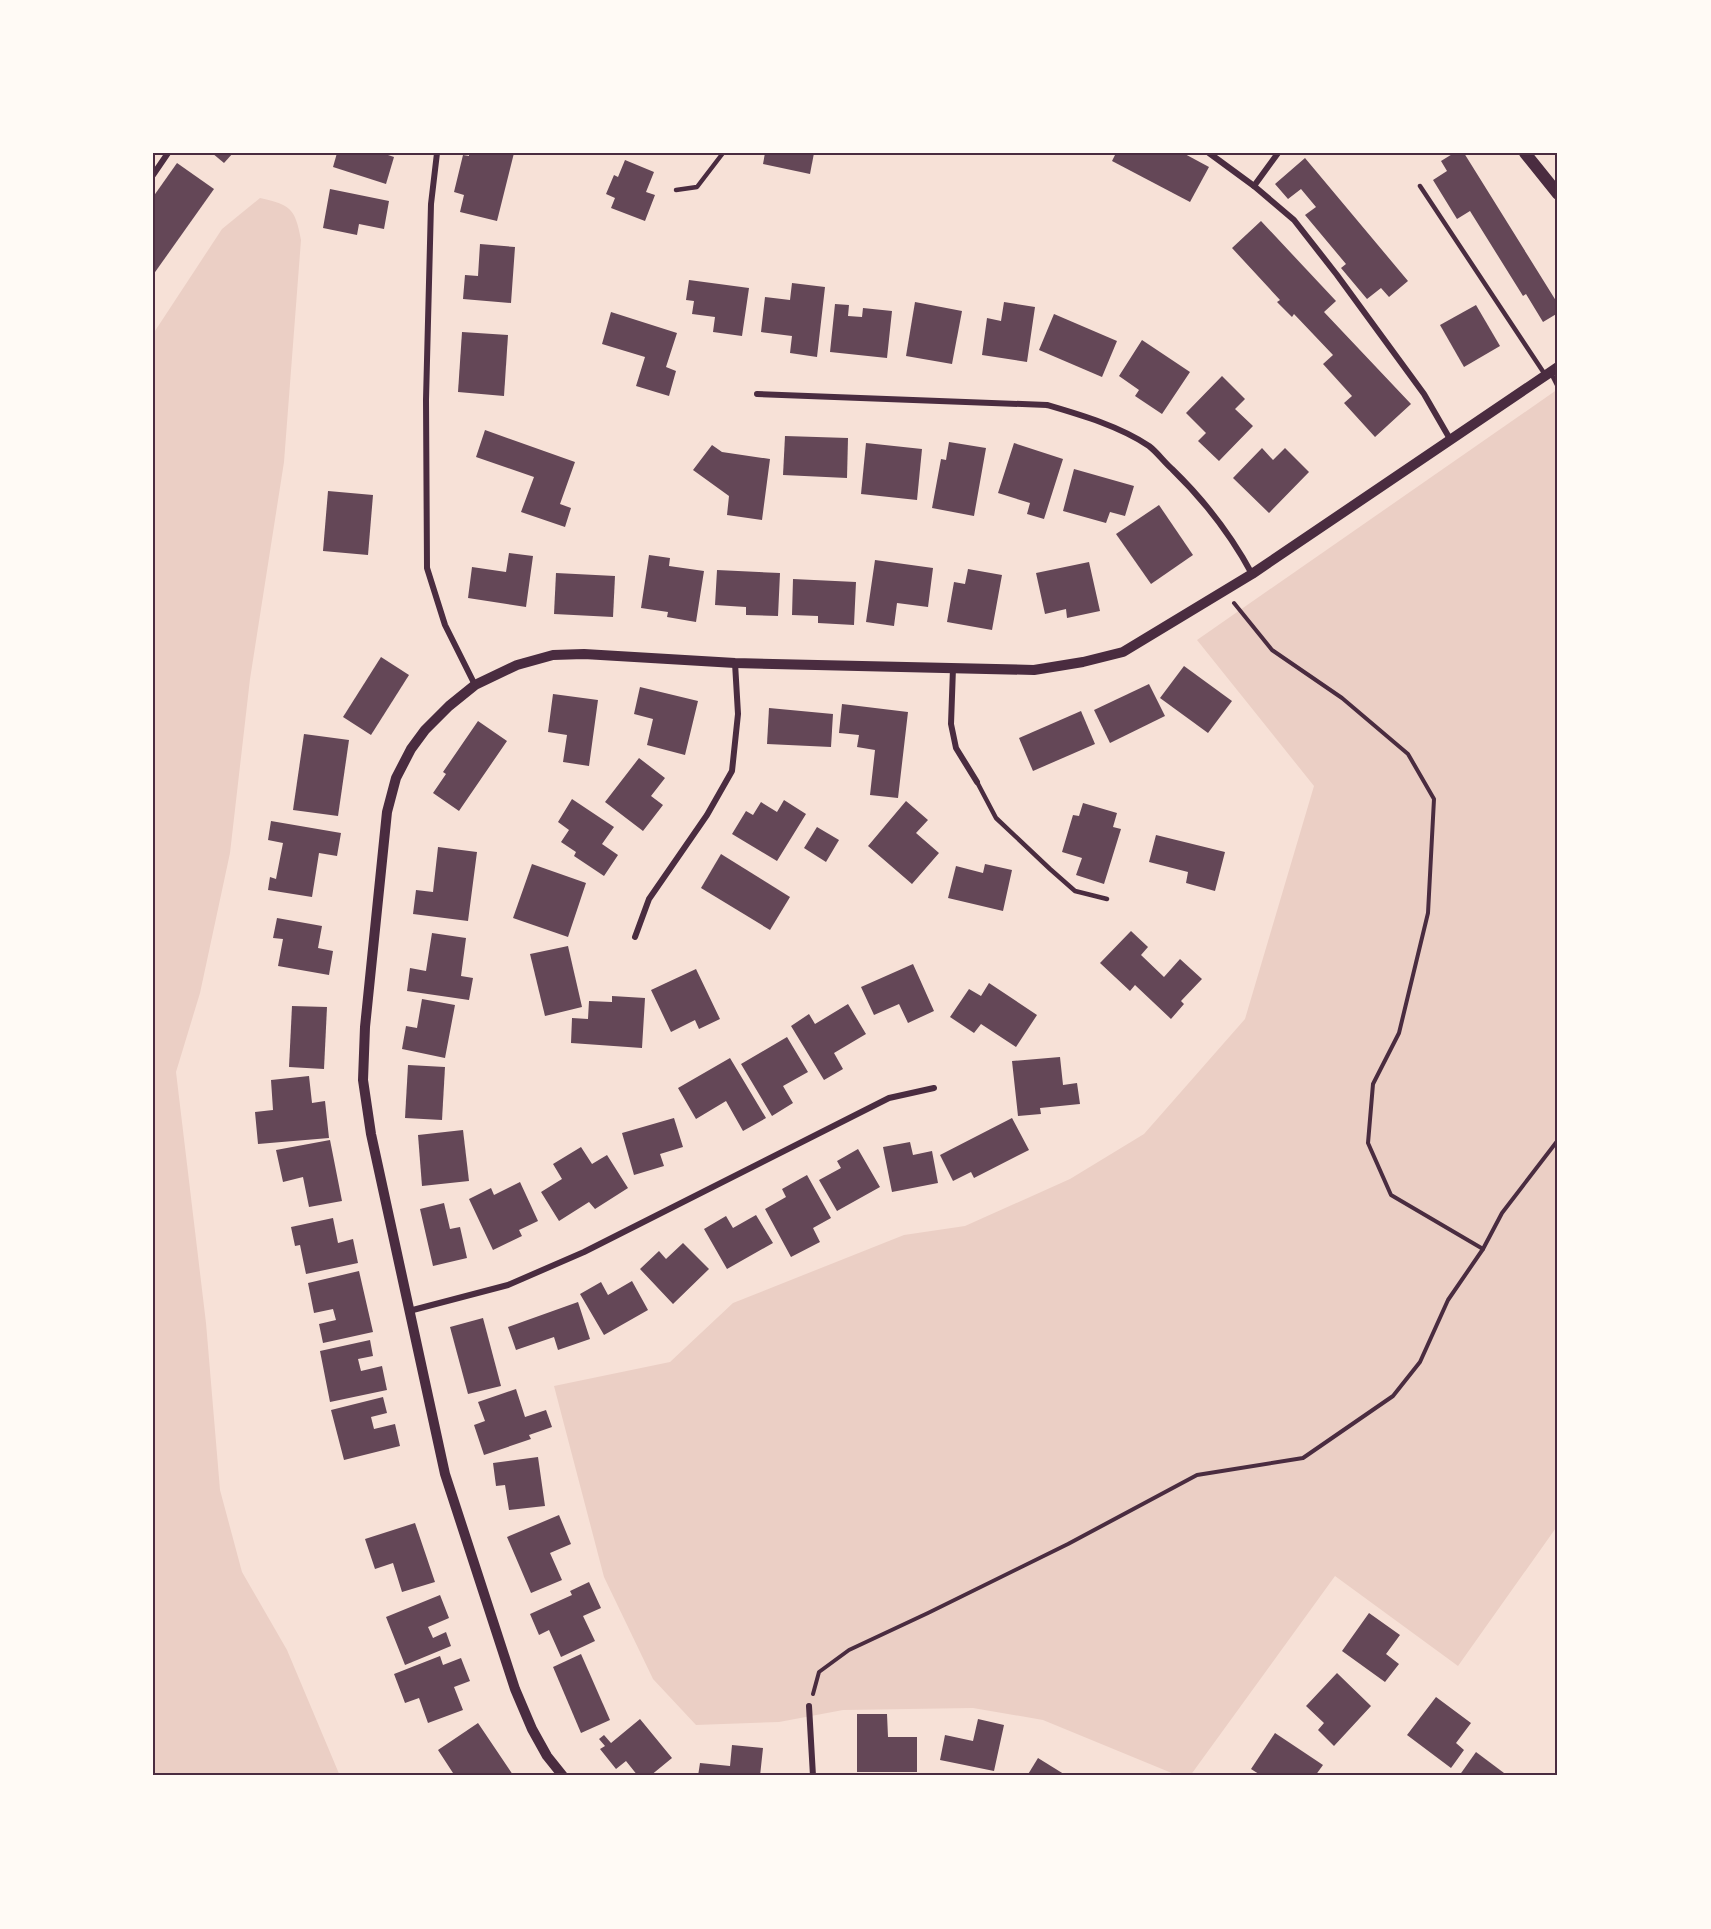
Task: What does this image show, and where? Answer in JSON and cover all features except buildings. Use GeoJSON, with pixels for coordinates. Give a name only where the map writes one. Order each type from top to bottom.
{"type":"FeatureCollection","features":[{"type":"Feature","properties":{"kind":"main road"},"geometry":{"type":"LineString","coordinates":[[1525,153],[1558,194]]}},
{"type":"Feature","properties":{"kind":"street"},"geometry":{"type":"LineString","coordinates":[[153,175],[168,153]]}},
{"type":"Feature","properties":{"kind":"street"},"geometry":{"type":"LineString","coordinates":[[437,153],[431,204],[426,400],[427,568],[445,625],[475,685]]}},
{"type":"Feature","properties":{"kind":"street"},"geometry":{"type":"LineString","coordinates":[[1209,153],[1254,186],[1294,220],[1424,394],[1450,439]]}},
{"type":"Feature","properties":{"kind":"street"},"geometry":{"type":"LineString","coordinates":[[1254,186],[1278,153]]}},
{"type":"Feature","properties":{"kind":"street"},"geometry":{"type":"LineString","coordinates":[[563,1776],[547,1756],[532,1729],[512,1678],[446,1474],[371,1134],[363,1080],[364,1027],[385,824],[396,778],[411,749],[425,730],[449,706],[475,685],[517,665],[553,656],[584,654],[735,663],[1034,670],[1083,662],[1123,652],[1252,574],[1551,372]]}},
{"type":"Feature","properties":{"kind":"street"},"geometry":{"type":"LineString","coordinates":[[757,394],[1047,405],[1078,414],[1114,428],[1149,447],[1193,489],[1221,524],[1252,574]]}},
{"type":"Feature","properties":{"kind":"street"},"geometry":{"type":"LineString","coordinates":[[635,937],[649,899],[707,815],[732,771],[738,714],[735,663]]}},
{"type":"Feature","properties":{"kind":"street"},"geometry":{"type":"LineString","coordinates":[[953,668],[951,724],[956,748],[977,782]]}},
{"type":"Feature","properties":{"kind":"street"},"geometry":{"type":"LineString","coordinates":[[409,1311],[508,1285],[615,1237],[889,1098],[934,1088]]}},
{"type":"Feature","properties":{"kind":"street"},"geometry":{"type":"LineString","coordinates":[[809,1706],[813,1776]]}},
{"type":"Feature","properties":{"kind":"lane"},"geometry":{"type":"LineString","coordinates":[[676,189],[697,187],[723,153]]}},
{"type":"Feature","properties":{"kind":"lane"},"geometry":{"type":"LineString","coordinates":[[1420,186],[1551,372],[1558,387]]}},
{"type":"Feature","properties":{"kind":"lane"},"geometry":{"type":"LineString","coordinates":[[977,782],[996,818],[1075,891],[1107,898]]}},
{"type":"Feature","properties":{"kind":"path"},"geometry":{"type":"LineString","coordinates":[[1224,591],[1272,650],[1342,698],[1408,754],[1434,799],[1428,913],[1399,1033],[1373,1084],[1368,1143],[1391,1195],[1483,1249]]}},
{"type":"Feature","properties":{"kind":"path"},"geometry":{"type":"LineString","coordinates":[[809,1706],[819,1672],[849,1650],[1068,1544],[1197,1475],[1303,1458],[1393,1396],[1420,1362],[1448,1300],[1483,1249],[1502,1213],[1558,1140]]}},
{"type":"Feature","properties":{"kind":"shaded area"},"geometry":{"type":"Polygon","coordinates":[[[260,198],[279,203],[294,214],[301,240],[284,462],[250,679],[230,853],[200,993],[176,1072],[206,1323],[220,1490],[242,1572],[287,1650],[340,1776],[153,1776],[153,334],[222,229],[260,198]]]}},
{"type":"Feature","properties":{"kind":"shaded area"},"geometry":{"type":"Polygon","coordinates":[[[1558,389],[1558,1525],[1458,1666],[1335,1576],[1190,1776],[1179,1776],[1043,1720],[973,1708],[843,1710],[779,1722],[696,1725],[653,1679],[604,1577],[554,1386],[670,1362],[733,1303],[904,1235],[965,1226],[1070,1179],[1144,1134],[1245,1019],[1314,786],[1197,640],[1558,389]]]}}]}
